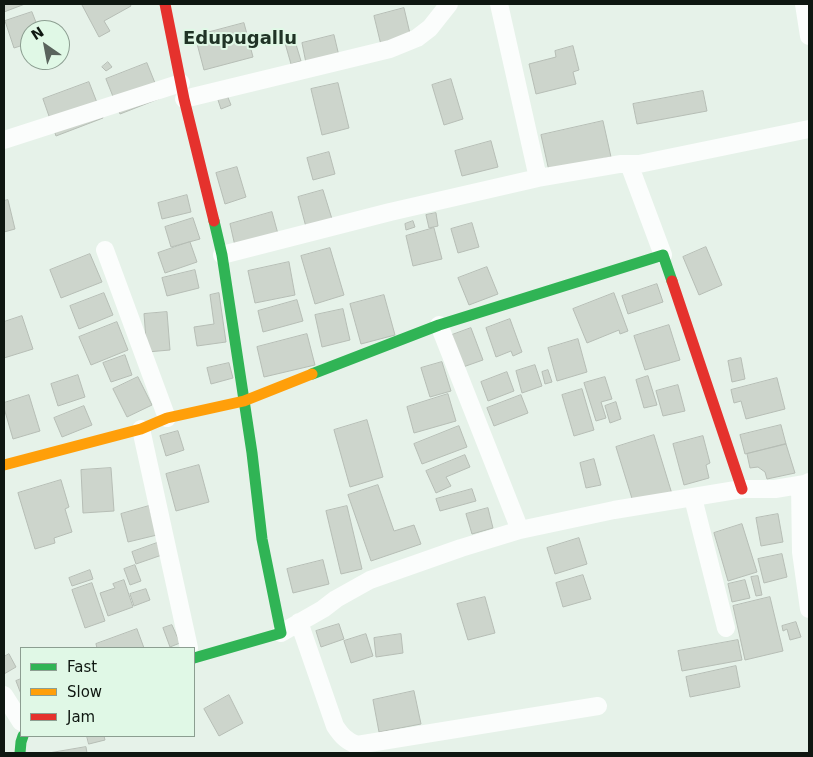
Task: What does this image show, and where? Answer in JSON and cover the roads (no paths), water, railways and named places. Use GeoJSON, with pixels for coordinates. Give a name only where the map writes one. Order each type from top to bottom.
{"type":"FeatureCollection","features":[{"type":"Feature","properties":{"kind":"street"},"geometry":{"type":"LineString","coordinates":[[165,4],[183,91],[222,255],[252,453],[262,539],[280,633]]}},
{"type":"Feature","properties":{"kind":"street"},"geometry":{"type":"LineString","coordinates":[[4,140],[183,91],[390,50],[417,38],[430,28],[449,4]]}},
{"type":"Feature","properties":{"kind":"street"},"geometry":{"type":"LineString","coordinates":[[499,4],[538,178]]}},
{"type":"Feature","properties":{"kind":"street"},"geometry":{"type":"LineString","coordinates":[[804,4],[809,36]]}},
{"type":"Feature","properties":{"kind":"street"},"geometry":{"type":"LineString","coordinates":[[222,255],[390,212],[538,178],[620,164],[639,164],[809,128]]}},
{"type":"Feature","properties":{"kind":"street"},"geometry":{"type":"LineString","coordinates":[[629,164],[663,255],[742,489]]}},
{"type":"Feature","properties":{"kind":"street"},"geometry":{"type":"LineString","coordinates":[[105,250],[167,418]]}},
{"type":"Feature","properties":{"kind":"street"},"geometry":{"type":"LineString","coordinates":[[4,464],[141,430],[167,418],[244,401],[440,325],[663,255]]}},
{"type":"Feature","properties":{"kind":"street"},"geometry":{"type":"LineString","coordinates":[[440,325],[520,530]]}},
{"type":"Feature","properties":{"kind":"street"},"geometry":{"type":"LineString","coordinates":[[141,430],[189,647]]}},
{"type":"Feature","properties":{"kind":"street"},"geometry":{"type":"LineString","coordinates":[[195,658],[280,633],[370,580],[461,548],[520,530],[614,510],[742,489],[775,489],[804,484],[801,552],[809,609]]}},
{"type":"Feature","properties":{"kind":"street"},"geometry":{"type":"LineString","coordinates":[[693,498],[726,628]]}},
{"type":"Feature","properties":{"kind":"street"},"geometry":{"type":"LineString","coordinates":[[299,622],[335,726],[348,742],[357,745],[598,706]]}},
{"type":"Feature","properties":{"kind":"street"},"geometry":{"type":"LineString","coordinates":[[4,695],[20,720]]}},
{"type":"Feature","properties":{"kind":"street"},"geometry":{"type":"LineString","coordinates":[[20,753],[23,737]]}},
{"type":"Feature","properties":{"kind":"district","name":"Edupugallu"},"geometry":{"type":"Point","coordinates":[240,39]}}]}
